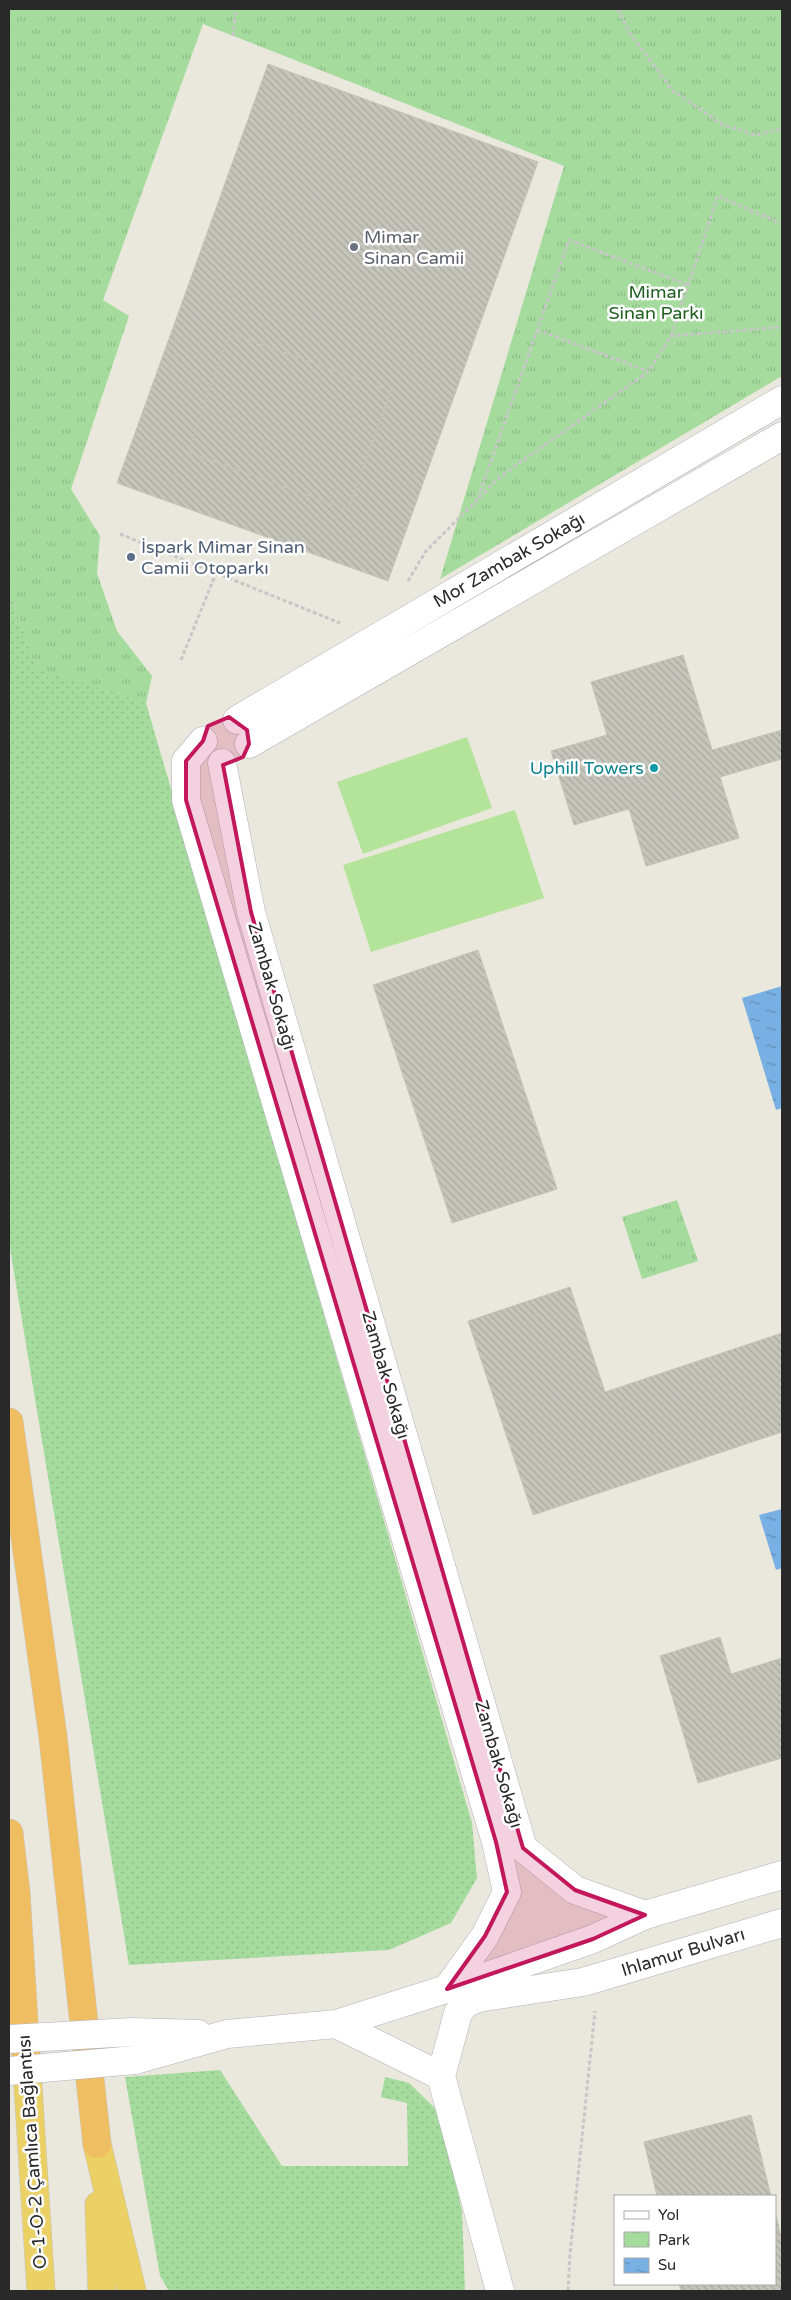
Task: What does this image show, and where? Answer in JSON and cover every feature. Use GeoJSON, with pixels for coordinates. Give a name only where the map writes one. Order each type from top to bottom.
{"type":"FeatureCollection","features":[{"type":"Feature","properties":{"kind":"highway"},"geometry":{"type":"LineString","coordinates":[[9,1422],[53,1737],[97,2144],[102,2291]]}},
{"type":"Feature","properties":{"kind":"highway","name":"O-1-O-2 Çamlıca Bağlantısı"},"geometry":{"type":"LineString","coordinates":[[9,1833],[16,1893],[15,2055],[41,2291]]}},
{"type":"Feature","properties":{"kind":"highway"},"geometry":{"type":"LineString","coordinates":[[97,2144],[132,2291]]}},
{"type":"Feature","properties":{"kind":"street","name":"Mor Zambak Sokağı"},"geometry":{"type":"LineString","coordinates":[[237,720],[782,400]]}},
{"type":"Feature","properties":{"kind":"street","name":"Mor Zambak Sokağı"},"geometry":{"type":"LineString","coordinates":[[249,744],[782,436]]}},
{"type":"Feature","properties":{"kind":"street"},"geometry":{"type":"LineString","coordinates":[[221,718],[237,720],[247,730],[249,744],[243,757],[229,764],[222,763],[209,756],[204,748],[204,733],[214,720],[221,718]]}},
{"type":"Feature","properties":{"kind":"street"},"geometry":{"type":"LineString","coordinates":[[203,741],[186,761],[186,800],[496,1842],[507,1892],[485,1936],[447,1989]]}},
{"type":"Feature","properties":{"kind":"street","name":"Zambak Sokağı"},"geometry":{"type":"LineString","coordinates":[[222,763],[251,912],[523,1848],[575,1890],[645,1915]]}},
{"type":"Feature","properties":{"kind":"street"},"geometry":{"type":"LineString","coordinates":[[15,2055],[132,2032],[227,2034],[336,2024],[447,1989],[593,1939],[645,1915],[782,1875]]}},
{"type":"Feature","properties":{"kind":"street","name":"Ihlamur Bulvarı"},"geometry":{"type":"LineString","coordinates":[[440,2076],[458,2013],[466,2003],[478,1998],[590,1980],[782,1923]]}},
{"type":"Feature","properties":{"kind":"street"},"geometry":{"type":"LineString","coordinates":[[336,2024],[440,2076],[500,2291]]}},
{"type":"Feature","properties":{"kind":"street"},"geometry":{"type":"LineString","coordinates":[[15,2055],[135,2060],[227,2034]]}},
{"type":"Feature","properties":{"kind":"path"},"geometry":{"type":"LineString","coordinates":[[233,36],[236,9]]}},
{"type":"Feature","properties":{"kind":"path"},"geometry":{"type":"LineString","coordinates":[[618,9],[629,32],[672,90],[722,124],[755,135],[782,130]]}},
{"type":"Feature","properties":{"kind":"path"},"geometry":{"type":"LineString","coordinates":[[406,586],[426,551],[502,476],[648,372],[671,336],[718,196],[782,224]]}},
{"type":"Feature","properties":{"kind":"path"},"geometry":{"type":"LineString","coordinates":[[477,501],[569,240],[688,285]]}},
{"type":"Feature","properties":{"kind":"path"},"geometry":{"type":"LineString","coordinates":[[671,336],[782,327]]}},
{"type":"Feature","properties":{"kind":"path"},"geometry":{"type":"LineString","coordinates":[[537,330],[648,372]]}},
{"type":"Feature","properties":{"kind":"path"},"geometry":{"type":"LineString","coordinates":[[120,534],[376,638]]}},
{"type":"Feature","properties":{"kind":"path"},"geometry":{"type":"LineString","coordinates":[[181,660],[216,573]]}},
{"type":"Feature","properties":{"kind":"path"},"geometry":{"type":"LineString","coordinates":[[568,2291],[570,2254],[597,1995],[590,1980]]}},
{"type":"Feature","properties":{"kind":"highlighted area"},"geometry":{"type":"Polygon","coordinates":[[[229,717],[247,730],[249,744],[243,757],[223,765],[251,912],[523,1848],[575,1890],[645,1915],[593,1939],[447,1989],[485,1936],[507,1892],[496,1842],[186,800],[186,761],[203,741],[208,726],[229,717]]]}},
{"type":"Feature","properties":{"kind":"green space","name":"Mimar Sinan Parkı"},"geometry":{"type":"Polygon","coordinates":[[[9,9],[782,9],[782,376],[440,579],[564,166],[203,24],[103,300],[129,316],[71,489],[100,536],[97,573],[117,631],[152,676],[146,703],[36,668],[9,590],[9,9]]]}},
{"type":"Feature","properties":{"kind":"green space"},"geometry":{"type":"Polygon","coordinates":[[[9,590],[36,667],[146,703],[472,1823],[477,1878],[451,1923],[389,1950],[129,1965],[9,1242],[9,590]]]}},
{"type":"Feature","properties":{"kind":"green space"},"geometry":{"type":"Polygon","coordinates":[[[467,737],[492,808],[363,854],[337,782],[467,737]]]}},
{"type":"Feature","properties":{"kind":"green space"},"geometry":{"type":"Polygon","coordinates":[[[515,810],[544,898],[371,952],[343,865],[515,810]]]}},
{"type":"Feature","properties":{"kind":"green space"},"geometry":{"type":"Polygon","coordinates":[[[677,1200],[698,1261],[642,1279],[622,1217],[677,1200]]]}},
{"type":"Feature","properties":{"kind":"green space"},"geometry":{"type":"Polygon","coordinates":[[[220,2070],[282,2166],[408,2166],[407,2103],[381,2097],[385,2077],[409,2083],[440,2113],[462,2211],[465,2291],[169,2291],[160,2276],[125,2077],[220,2070]]]}},
{"type":"Feature","properties":{"kind":"water"},"geometry":{"type":"Polygon","coordinates":[[[782,986],[782,1108],[776,1110],[742,998],[782,986]]]}},
{"type":"Feature","properties":{"kind":"water"},"geometry":{"type":"Polygon","coordinates":[[[782,1509],[782,1568],[776,1570],[759,1515],[782,1509]]]}},
{"type":"Feature","properties":{"kind":"building","name":"Mimar Sinan Camii"},"geometry":{"type":"Polygon","coordinates":[[[268,64],[538,162],[388,581],[117,483],[268,64]],[[230,333],[188,452],[348,510],[391,391],[230,333]]]}},
{"type":"Feature","properties":{"kind":"building"},"geometry":{"type":"Polygon","coordinates":[[[230,333],[391,391],[348,510],[188,452],[230,333]]]}},
{"type":"Feature","properties":{"kind":"building","name":"Uphill Towers"},"geometry":{"type":"Polygon","coordinates":[[[683,655],[712,750],[782,730],[782,759],[720,777],[739,838],[646,866],[629,809],[574,825],[551,751],[607,735],[591,682],[683,655]]]}},
{"type":"Feature","properties":{"kind":"building"},"geometry":{"type":"Polygon","coordinates":[[[478,950],[557,1189],[452,1223],[373,985],[478,950]]]}},
{"type":"Feature","properties":{"kind":"building"},"geometry":{"type":"Polygon","coordinates":[[[570,1287],[605,1392],[782,1333],[782,1432],[533,1515],[468,1321],[570,1287]]]}},
{"type":"Feature","properties":{"kind":"building"},"geometry":{"type":"Polygon","coordinates":[[[720,1637],[731,1674],[782,1658],[782,1758],[698,1783],[660,1656],[720,1637]]]}},
{"type":"Feature","properties":{"kind":"building"},"geometry":{"type":"Polygon","coordinates":[[[751,2115],[771,2195],[657,2195],[644,2142],[751,2115]]]}},
{"type":"Feature","properties":{"kind":"building"},"geometry":{"type":"Polygon","coordinates":[[[776,2215],[782,2241],[782,2291],[681,2291],[679,2285],[776,2285],[776,2215]]]}},
{"type":"Feature","properties":{"kind":"place","name":"Mimar Sinan Camii"},"geometry":{"type":"Point","coordinates":[354,247]}},
{"type":"Feature","properties":{"kind":"place","name":"İspark Mimar Sinan Camii Otoparkı"},"geometry":{"type":"Point","coordinates":[131,557]}},
{"type":"Feature","properties":{"kind":"place","name":"Uphill Towers"},"geometry":{"type":"Point","coordinates":[654,768]}}]}
